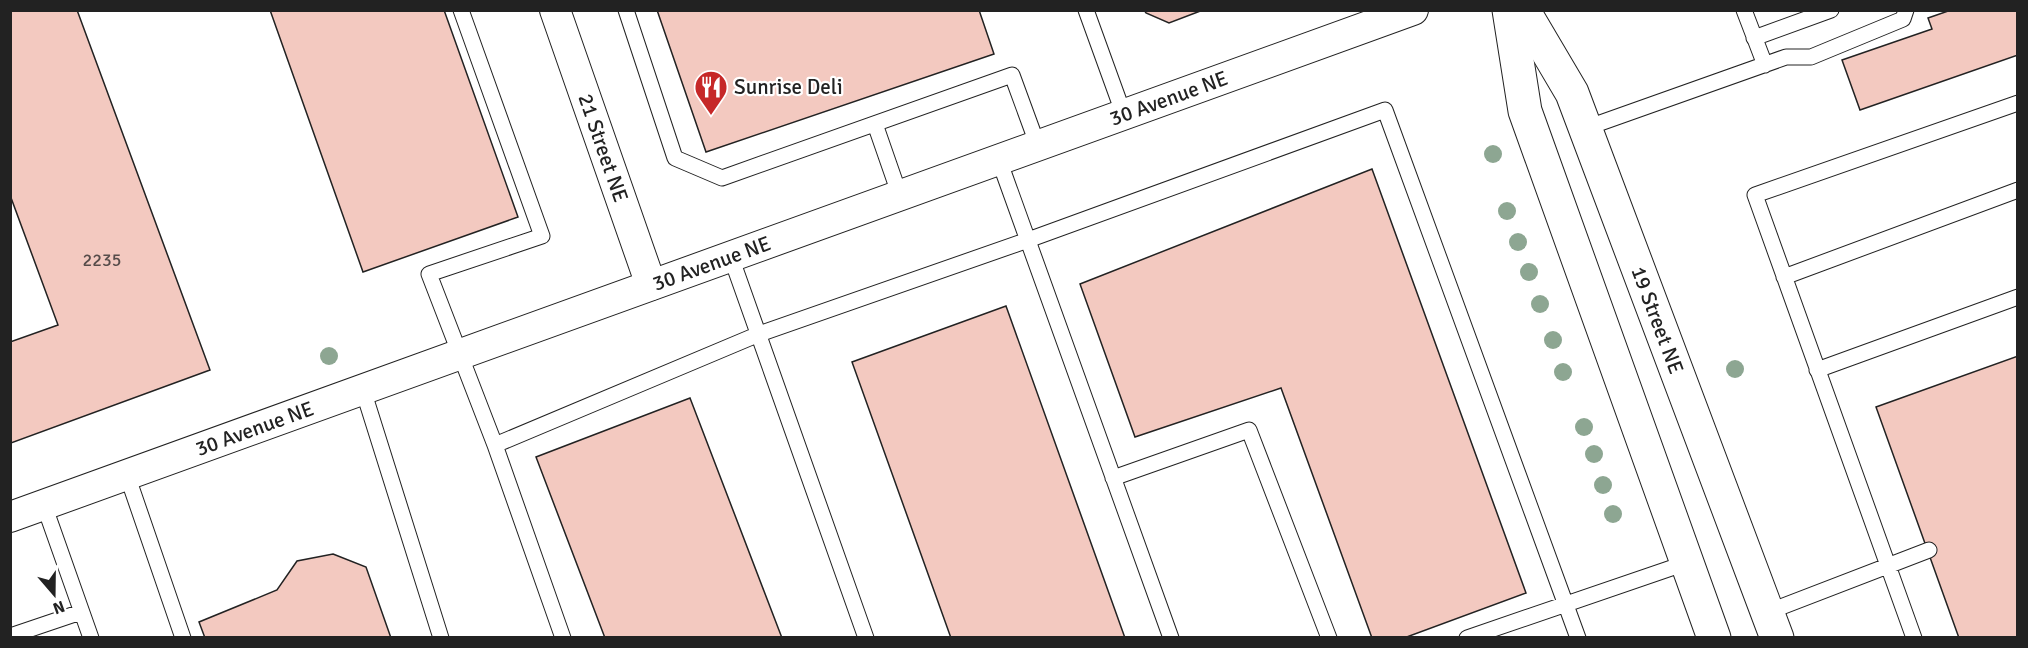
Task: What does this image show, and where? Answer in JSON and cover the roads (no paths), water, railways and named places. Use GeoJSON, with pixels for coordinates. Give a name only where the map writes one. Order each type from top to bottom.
{"type":"FeatureCollection","features":[{"type":"Feature","properties":{"kind":"street","name":"21 Street NE"},"geometry":{"type":"LineString","coordinates":[[555,10],[651,285]]}},
{"type":"Feature","properties":{"kind":"street","name":"30 Avenue NE"},"geometry":{"type":"LineString","coordinates":[[10,517],[1413,10]]}},
{"type":"Feature","properties":{"kind":"street"},"geometry":{"type":"LineString","coordinates":[[1509,10],[1525,111],[1714,638]]}},
{"type":"Feature","properties":{"kind":"street","name":"19 Street NE"},"geometry":{"type":"LineString","coordinates":[[1523,10],[1572,93],[1773,625]]}},
{"type":"Feature","properties":{"kind":"lane"},"geometry":{"type":"LineString","coordinates":[[461,10],[542,236],[429,274],[495,444],[563,638]]}},
{"type":"Feature","properties":{"kind":"lane"},"geometry":{"type":"LineString","coordinates":[[626,10],[675,158],[722,178],[1012,75],[1038,146]]}},
{"type":"Feature","properties":{"kind":"lane"},"geometry":{"type":"LineString","coordinates":[[1086,10],[1124,115]]}},
{"type":"Feature","properties":{"kind":"lane"},"geometry":{"type":"LineString","coordinates":[[1744,10],[1765,65]]}},
{"type":"Feature","properties":{"kind":"lane"},"geometry":{"type":"LineString","coordinates":[[1754,38],[1831,10]]}},
{"type":"Feature","properties":{"kind":"lane"},"geometry":{"type":"LineString","coordinates":[[1586,128],[1786,57],[1811,57],[1903,19],[1906,10]]}},
{"type":"Feature","properties":{"kind":"lane"},"geometry":{"type":"LineString","coordinates":[[1914,638],[1755,195],[2018,103]]}},
{"type":"Feature","properties":{"kind":"lane"},"geometry":{"type":"LineString","coordinates":[[495,444],[759,334],[1028,240],[1385,110],[1578,638]]}},
{"type":"Feature","properties":{"kind":"lane"},"geometry":{"type":"LineString","coordinates":[[874,124],[900,196]]}},
{"type":"Feature","properties":{"kind":"lane"},"geometry":{"type":"LineString","coordinates":[[999,160],[1170,638]]}},
{"type":"Feature","properties":{"kind":"lane"},"geometry":{"type":"LineString","coordinates":[[1784,277],[2018,190]]}},
{"type":"Feature","properties":{"kind":"lane"},"geometry":{"type":"LineString","coordinates":[[731,257],[867,638]]}},
{"type":"Feature","properties":{"kind":"lane"},"geometry":{"type":"LineString","coordinates":[[1817,370],[2018,297]]}},
{"type":"Feature","properties":{"kind":"lane"},"geometry":{"type":"LineString","coordinates":[[363,390],[441,638]]}},
{"type":"Feature","properties":{"kind":"lane"},"geometry":{"type":"LineString","coordinates":[[1113,478],[1249,430],[1329,638]]}},
{"type":"Feature","properties":{"kind":"lane"},"geometry":{"type":"LineString","coordinates":[[127,475],[183,638]]}},
{"type":"Feature","properties":{"kind":"lane"},"geometry":{"type":"LineString","coordinates":[[44,505],[91,638]]}},
{"type":"Feature","properties":{"kind":"lane"},"geometry":{"type":"LineString","coordinates":[[1773,625],[1888,566],[1929,550]]}},
{"type":"Feature","properties":{"kind":"lane"},"geometry":{"type":"LineString","coordinates":[[1467,638],[1564,602],[1686,563]]}},
{"type":"Feature","properties":{"kind":"lane"},"geometry":{"type":"LineString","coordinates":[[10,636],[81,612]]}},
{"type":"Feature","properties":{"kind":"place","name":"Sunrise Deli"},"geometry":{"type":"Point","coordinates":[711,116]}}]}
